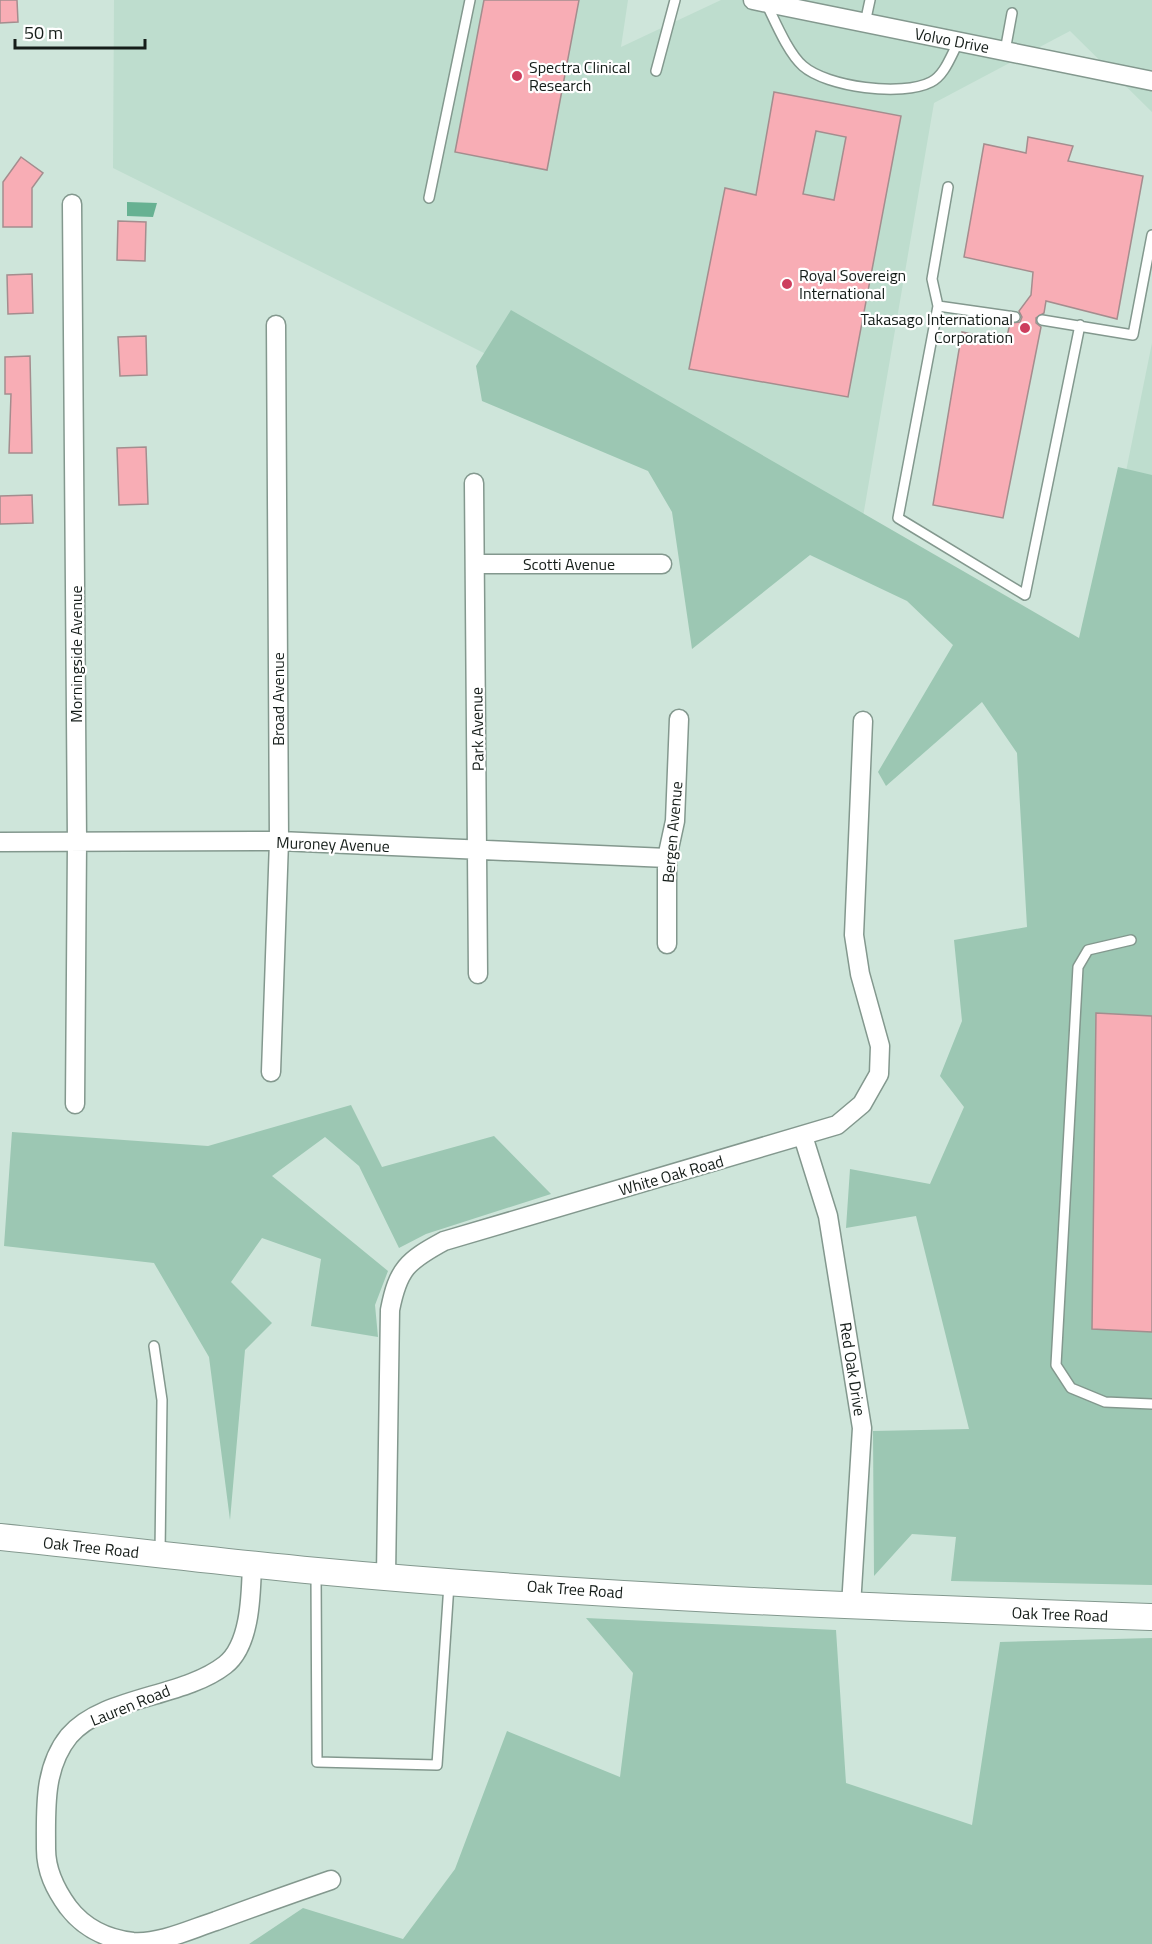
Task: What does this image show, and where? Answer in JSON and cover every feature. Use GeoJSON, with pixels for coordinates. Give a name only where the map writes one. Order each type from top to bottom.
{"type":"FeatureCollection","features":[{"type":"Feature","properties":{"kind":"street","name":"Volvo Drive"},"geometry":{"type":"LineString","coordinates":[[759,1],[1152,81]]}},
{"type":"Feature","properties":{"kind":"street","name":"Morningside Avenue"},"geometry":{"type":"LineString","coordinates":[[72,204],[77,842],[75,1104]]}},
{"type":"Feature","properties":{"kind":"street","name":"Broad Avenue"},"geometry":{"type":"LineString","coordinates":[[271,1072],[279,841],[276,325]]}},
{"type":"Feature","properties":{"kind":"street","name":"Park Avenue"},"geometry":{"type":"LineString","coordinates":[[474,483],[479,850],[478,974]]}},
{"type":"Feature","properties":{"kind":"street","name":"Scotti Avenue"},"geometry":{"type":"LineString","coordinates":[[476,564],[662,564]]}},
{"type":"Feature","properties":{"kind":"street","name":"Bergen Avenue"},"geometry":{"type":"LineString","coordinates":[[667,944],[667,858],[675,821],[679,719]]}},
{"type":"Feature","properties":{"kind":"street","name":"White Oak Road"},"geometry":{"type":"LineString","coordinates":[[386,1576],[390,1310],[395,1282],[416,1256],[444,1241],[837,1125],[862,1104],[879,1074],[880,1046],[860,974],[854,935],[863,721]]}},
{"type":"Feature","properties":{"kind":"street","name":"Muroney Avenue"},"geometry":{"type":"LineString","coordinates":[[0,842],[279,841],[667,858]]}},
{"type":"Feature","properties":{"kind":"street","name":"Red Oak Drive"},"geometry":{"type":"LineString","coordinates":[[803,1136],[828,1216],[862,1428],[851,1606]]}},
{"type":"Feature","properties":{"kind":"street","name":"Oak Tree Road"},"geometry":{"type":"LineString","coordinates":[[0,1537],[316,1571],[449,1581],[851,1606],[1152,1617]]}},
{"type":"Feature","properties":{"kind":"street","name":"Lauren Road"},"geometry":{"type":"LineString","coordinates":[[252,1563],[250,1607],[244,1635],[225,1665],[194,1680],[91,1718],[70,1736],[52,1764],[46,1800],[46,1864],[58,1893],[77,1918],[102,1935],[135,1943],[165,1938],[331,1880]]}},
{"type":"Feature","properties":{"kind":"lane"},"geometry":{"type":"LineString","coordinates":[[429,198],[470,0]]}},
{"type":"Feature","properties":{"kind":"lane"},"geometry":{"type":"LineString","coordinates":[[656,71],[675,0]]}},
{"type":"Feature","properties":{"kind":"lane"},"geometry":{"type":"LineString","coordinates":[[865,23],[870,0]]}},
{"type":"Feature","properties":{"kind":"lane"},"geometry":{"type":"LineString","coordinates":[[759,1],[803,66],[838,84],[910,88],[931,83],[941,74],[959,41]]}},
{"type":"Feature","properties":{"kind":"lane"},"geometry":{"type":"LineString","coordinates":[[1005,51],[1012,14]]}},
{"type":"Feature","properties":{"kind":"lane"},"geometry":{"type":"LineString","coordinates":[[948,187],[932,279],[938,306],[898,518],[1025,594],[1080,325]]}},
{"type":"Feature","properties":{"kind":"lane"},"geometry":{"type":"LineString","coordinates":[[1042,320],[1132,335],[1152,235]]}},
{"type":"Feature","properties":{"kind":"lane"},"geometry":{"type":"LineString","coordinates":[[938,306],[1015,316]]}},
{"type":"Feature","properties":{"kind":"lane"},"geometry":{"type":"LineString","coordinates":[[1131,940],[1088,950],[1078,967],[1056,1365],[1071,1388],[1106,1402],[1152,1404]]}},
{"type":"Feature","properties":{"kind":"lane"},"geometry":{"type":"LineString","coordinates":[[154,1346],[162,1400],[160,1554]]}},
{"type":"Feature","properties":{"kind":"lane"},"geometry":{"type":"LineString","coordinates":[[316,1571],[317,1762],[437,1765],[449,1581]]}},
{"type":"Feature","properties":{"kind":"shaded area"},"geometry":{"type":"Polygon","coordinates":[[[114,0],[628,0],[621,47],[721,0],[1152,0],[1152,112],[1070,31],[934,103],[859,540],[113,168],[114,0]]]}},
{"type":"Feature","properties":{"kind":"shaded area"},"geometry":{"type":"Polygon","coordinates":[[[127,202],[157,203],[153,217],[127,216],[127,202]]]}},
{"type":"Feature","properties":{"kind":"shaded area"},"geometry":{"type":"Polygon","coordinates":[[[511,310],[1079,638],[1118,467],[1152,475],[1152,1585],[951,1581],[956,1537],[912,1534],[874,1576],[873,1431],[969,1429],[916,1216],[846,1228],[850,1169],[930,1184],[964,1107],[940,1076],[962,1021],[954,940],[1027,927],[1017,753],[982,702],[886,786],[878,772],[953,645],[907,601],[810,555],[692,649],[672,512],[648,471],[482,401],[476,366],[511,310]]]}},
{"type":"Feature","properties":{"kind":"shaded area"},"geometry":{"type":"Polygon","coordinates":[[[1152,343],[1152,685],[1089,654],[1152,343]]]}},
{"type":"Feature","properties":{"kind":"shaded area"},"geometry":{"type":"Polygon","coordinates":[[[351,1105],[382,1167],[494,1136],[551,1194],[426,1234],[399,1248],[359,1166],[325,1137],[272,1176],[388,1271],[375,1305],[378,1337],[311,1326],[321,1259],[262,1238],[231,1282],[272,1323],[245,1350],[230,1520],[209,1357],[154,1263],[4,1246],[12,1132],[208,1146],[351,1105]]]}},
{"type":"Feature","properties":{"kind":"shaded area"},"geometry":{"type":"Polygon","coordinates":[[[586,1618],[836,1630],[846,1783],[972,1825],[1000,1642],[1152,1638],[1152,1944],[249,1944],[303,1908],[403,1939],[455,1869],[507,1731],[620,1777],[633,1673],[586,1618]]]}},
{"type":"Feature","properties":{"kind":"building"},"geometry":{"type":"Polygon","coordinates":[[[0,0],[17,0],[18,22],[0,23],[0,0]]]}},
{"type":"Feature","properties":{"kind":"building","name":"Spectra Clinical Research"},"geometry":{"type":"Polygon","coordinates":[[[484,0],[579,0],[547,170],[455,152],[484,0]]]}},
{"type":"Feature","properties":{"kind":"building","name":"Royal Sovereign International"},"geometry":{"type":"Polygon","coordinates":[[[774,92],[901,116],[848,397],[689,369],[725,188],[756,195],[774,92]],[[816,131],[803,194],[834,200],[846,137],[816,131]]]}},
{"type":"Feature","properties":{"kind":"building","name":"Takasago International Corporation"},"geometry":{"type":"Polygon","coordinates":[[[1028,137],[1073,146],[1068,161],[1143,176],[1117,319],[1046,301],[1044,313],[1036,318],[1036,323],[1041,327],[1003,518],[933,505],[962,332],[1006,341],[1010,323],[1020,322],[1022,317],[1019,311],[1031,295],[1033,272],[964,257],[984,144],[1026,153],[1028,137]]]}},
{"type":"Feature","properties":{"kind":"building"},"geometry":{"type":"Polygon","coordinates":[[[21,157],[43,173],[32,188],[32,227],[3,227],[3,182],[21,157]]]}},
{"type":"Feature","properties":{"kind":"building"},"geometry":{"type":"Polygon","coordinates":[[[118,221],[146,222],[145,261],[117,260],[118,221]]]}},
{"type":"Feature","properties":{"kind":"building"},"geometry":{"type":"Polygon","coordinates":[[[32,274],[33,313],[8,314],[7,275],[32,274]]]}},
{"type":"Feature","properties":{"kind":"building"},"geometry":{"type":"Polygon","coordinates":[[[146,336],[147,375],[120,376],[118,337],[146,336]]]}},
{"type":"Feature","properties":{"kind":"building"},"geometry":{"type":"Polygon","coordinates":[[[30,356],[32,453],[9,453],[11,394],[5,394],[5,357],[30,356]]]}},
{"type":"Feature","properties":{"kind":"building"},"geometry":{"type":"Polygon","coordinates":[[[146,447],[148,504],[119,505],[117,448],[146,447]]]}},
{"type":"Feature","properties":{"kind":"building"},"geometry":{"type":"Polygon","coordinates":[[[32,495],[33,523],[0,524],[0,496],[32,495]]]}},
{"type":"Feature","properties":{"kind":"building"},"geometry":{"type":"Polygon","coordinates":[[[1096,1013],[1152,1016],[1152,1332],[1092,1329],[1096,1013]]]}},
{"type":"Feature","properties":{"kind":"place","name":"Spectra Clinical Research"},"geometry":{"type":"Point","coordinates":[517,76]}},
{"type":"Feature","properties":{"kind":"place","name":"Royal Sovereign International"},"geometry":{"type":"Point","coordinates":[787,284]}},
{"type":"Feature","properties":{"kind":"place","name":"Takasago International Corporation"},"geometry":{"type":"Point","coordinates":[1025,328]}}]}
